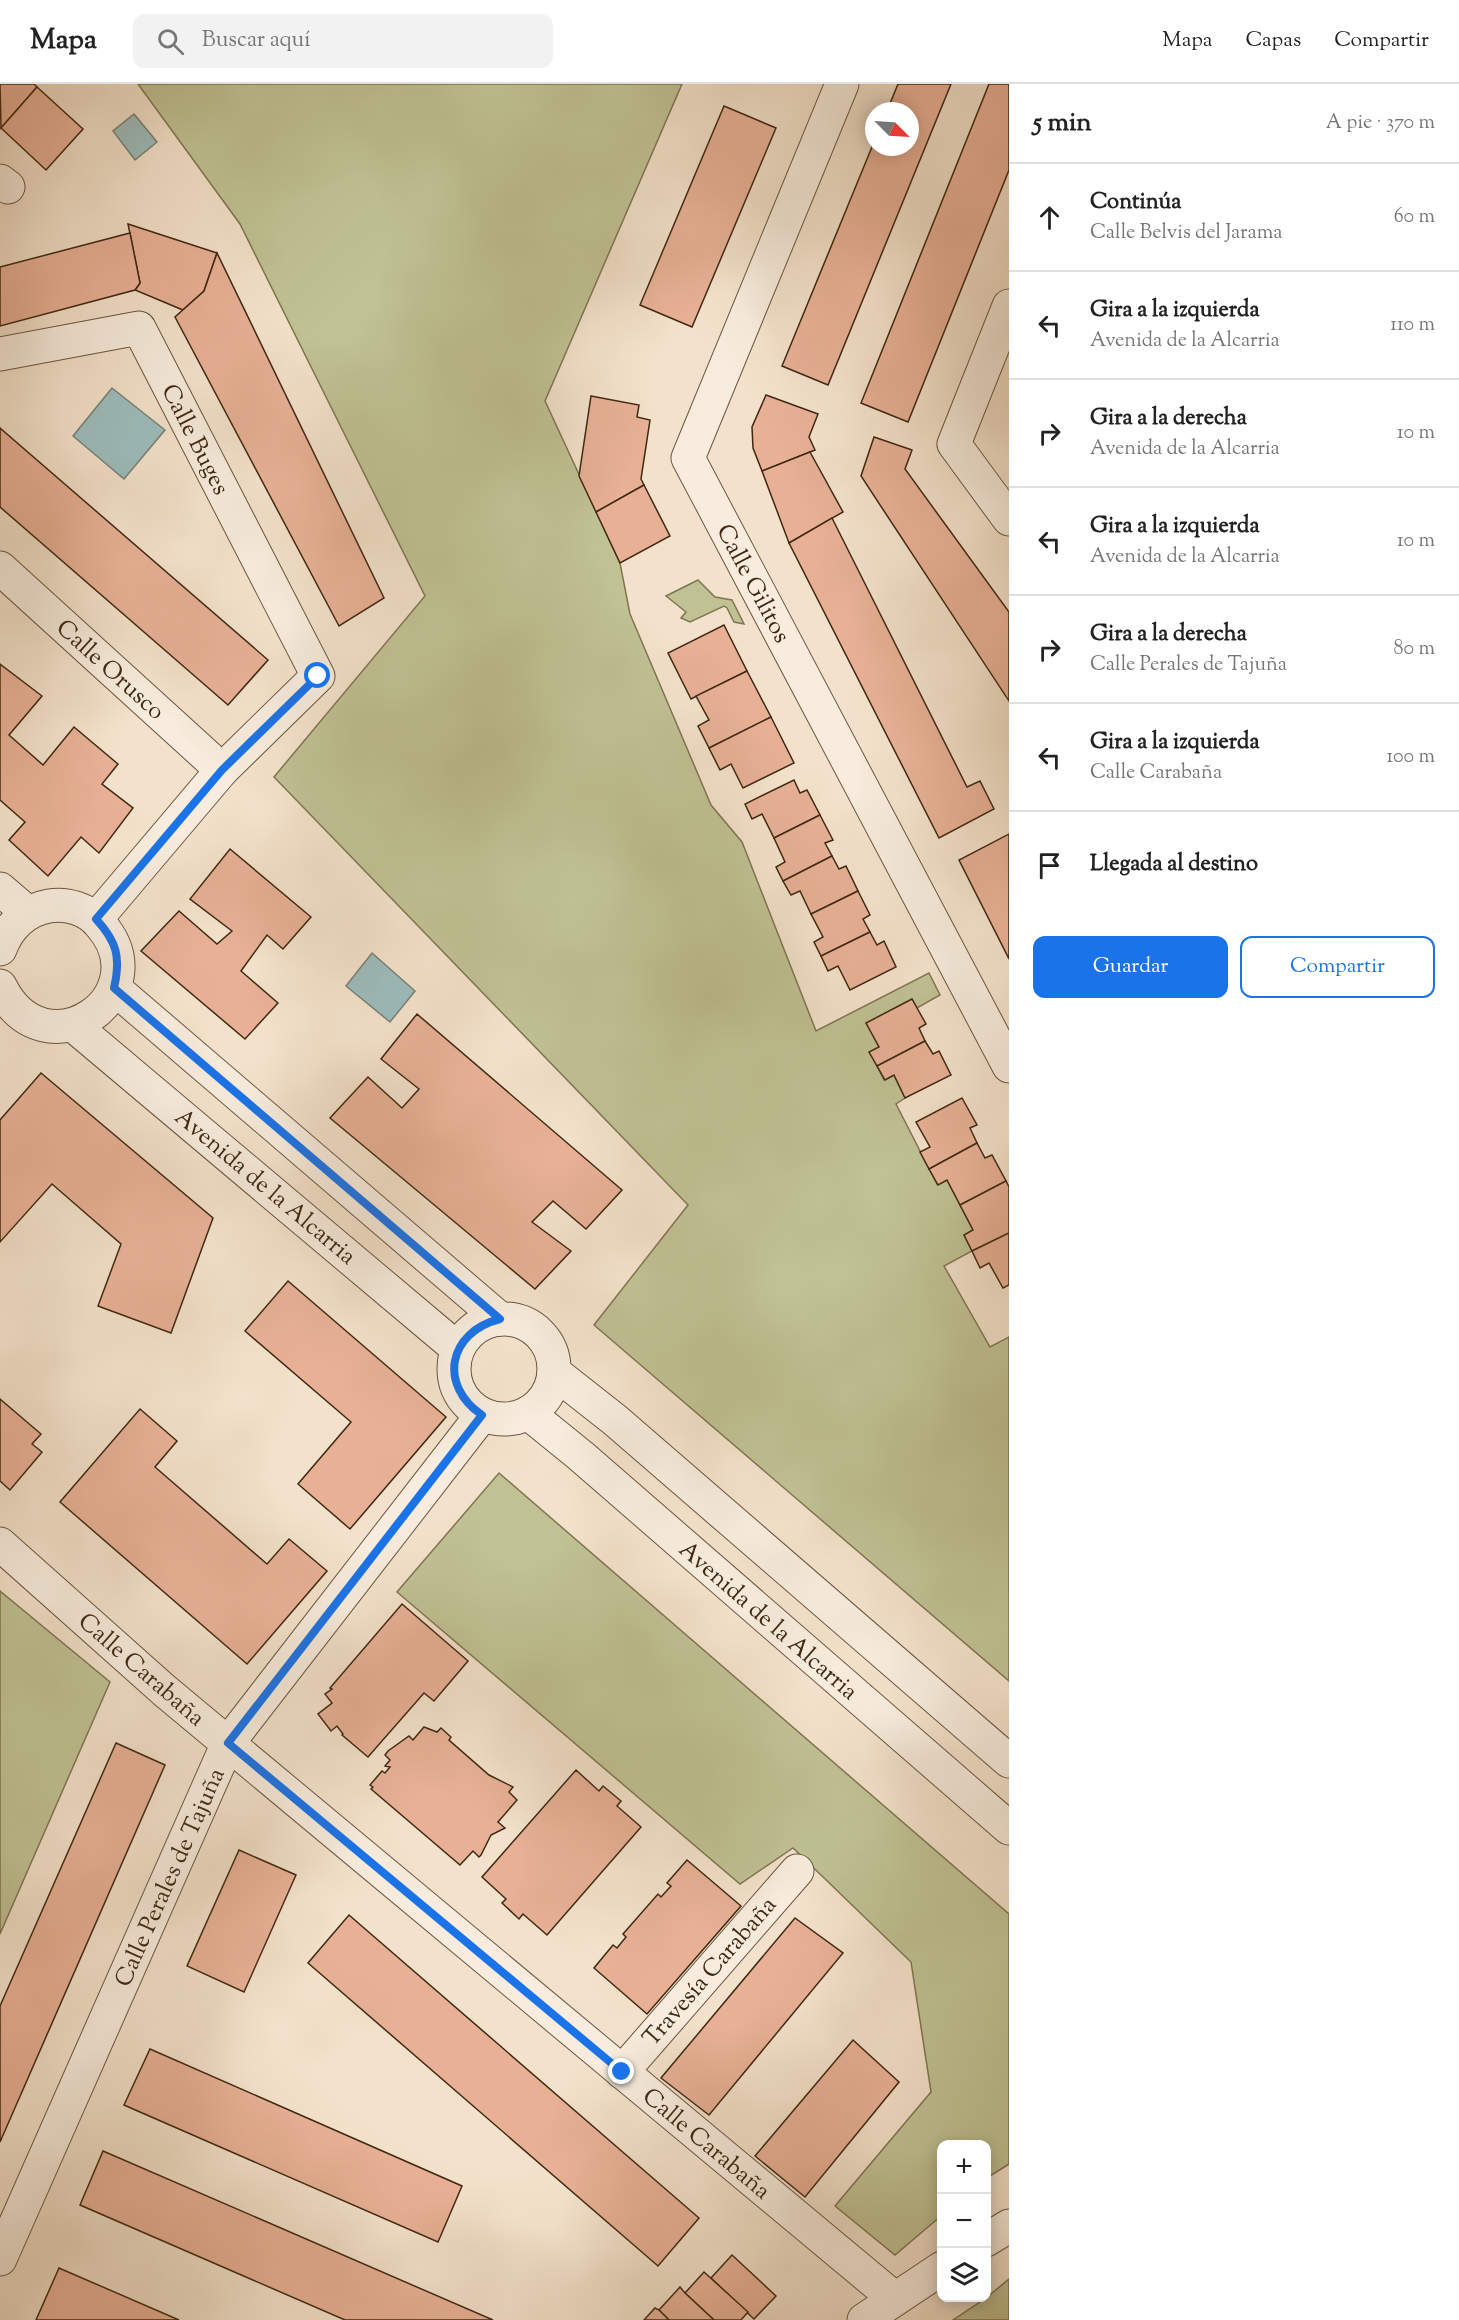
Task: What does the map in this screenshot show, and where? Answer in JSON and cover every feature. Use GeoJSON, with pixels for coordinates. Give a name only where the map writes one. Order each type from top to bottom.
{"type":"FeatureCollection","features":[{"type":"Feature","properties":{"kind":"street","name":"Calle Gilitos"},"geometry":{"type":"LineString","coordinates":[[842,84],[688,458],[1009,1066]]}},
{"type":"Feature","properties":{"kind":"street"},"geometry":{"type":"LineString","coordinates":[[1009,306],[954,444],[1009,519]]}},
{"type":"Feature","properties":{"kind":"street","name":"Calle Buges"},"geometry":{"type":"LineString","coordinates":[[0,354],[139,328],[318,676],[222,770]]}},
{"type":"Feature","properties":{"kind":"street","name":"Calle Orusco"},"geometry":{"type":"LineString","coordinates":[[0,568],[222,770]]}},
{"type":"Feature","properties":{"kind":"street"},"geometry":{"type":"LineString","coordinates":[[96,919],[222,770]]}},
{"type":"Feature","properties":{"kind":"street"},"geometry":{"type":"LineString","coordinates":[[0,889],[28,913]]}},
{"type":"Feature","properties":{"kind":"street"},"geometry":{"type":"LineString","coordinates":[[0,949],[14,924],[28,913],[45,907],[63,905],[86,912],[96,919],[108,933],[116,950],[118,969],[114,988],[98,1012],[73,1025],[58,1027],[43,1025],[5,1009]]}},
{"type":"Feature","properties":{"kind":"street","name":"Avenida de la Alcarria"},"geometry":{"type":"LineString","coordinates":[[114,988],[500,1319],[524,1323],[543,1338],[553,1360],[554,1372],[624,1428],[1009,1761]]}},
{"type":"Feature","properties":{"kind":"street","name":"Avenida de la Alcarria"},"geometry":{"type":"LineString","coordinates":[[73,1025],[458,1349]]}},
{"type":"Feature","properties":{"kind":"street"},"geometry":{"type":"LineString","coordinates":[[500,1319],[475,1329],[458,1349],[454,1374],[457,1387],[467,1403],[482,1415],[510,1419],[528,1413],[546,1396],[554,1372]]}},
{"type":"Feature","properties":{"kind":"street","name":"Avenida de la Alcarria"},"geometry":{"type":"LineString","coordinates":[[528,1413],[581,1456],[1009,1828]]}},
{"type":"Feature","properties":{"kind":"street","name":"Calle Perales de Tajuña"},"geometry":{"type":"LineString","coordinates":[[0,2259],[228,1743],[482,1415]]}},
{"type":"Feature","properties":{"kind":"street","name":"Calle Carabaña"},"geometry":{"type":"LineString","coordinates":[[0,1544],[165,1691],[894,2298]]}},
{"type":"Feature","properties":{"kind":"street","name":"Travesía Carabaña"},"geometry":{"type":"LineString","coordinates":[[622,2072],[797,1871]]}},
{"type":"Feature","properties":{"kind":"street"},"geometry":{"type":"LineString","coordinates":[[991,2237],[1009,2226]]}},
{"type":"Feature","properties":{"kind":"street"},"geometry":{"type":"LineString","coordinates":[[864,2320],[937,2271]]}},
{"type":"Feature","properties":{"kind":"green space"},"geometry":{"type":"Polygon","coordinates":[[[138,84],[682,84],[545,401],[620,563],[630,614],[711,805],[742,842],[816,1031],[929,973],[940,995],[917,1008],[912,999],[867,1023],[879,1047],[870,1052],[884,1080],[894,1075],[905,1098],[896,1104],[937,1184],[947,1180],[973,1230],[964,1235],[972,1251],[944,1266],[990,1347],[1009,1337],[1009,1681],[594,1325],[688,1205],[274,777],[425,596],[240,224],[138,84]]]}},
{"type":"Feature","properties":{"kind":"green space"},"geometry":{"type":"Polygon","coordinates":[[[698,580],[715,597],[732,600],[744,624],[734,622],[724,606],[690,622],[681,618],[686,612],[666,596],[698,580]]]}},
{"type":"Feature","properties":{"kind":"green space"},"geometry":{"type":"Polygon","coordinates":[[[499,1473],[1009,1914],[1009,2164],[991,2175],[991,2140],[937,2140],[937,2219],[895,2255],[835,2206],[931,2092],[911,1962],[793,1848],[740,1884],[397,1592],[499,1473]]]}},
{"type":"Feature","properties":{"kind":"green space"},"geometry":{"type":"Polygon","coordinates":[[[0,1591],[110,1682],[0,1934],[0,1591]]]}},
{"type":"Feature","properties":{"kind":"green space"},"geometry":{"type":"Polygon","coordinates":[[[1009,2279],[1009,2320],[953,2320],[980,2302],[991,2302],[991,2294],[1009,2279]]]}},
{"type":"Feature","properties":{"kind":"water"},"geometry":{"type":"Polygon","coordinates":[[[134,114],[157,142],[135,160],[113,131],[134,114]]]}},
{"type":"Feature","properties":{"kind":"water"},"geometry":{"type":"Polygon","coordinates":[[[112,388],[165,430],[124,479],[73,436],[112,388]]]}},
{"type":"Feature","properties":{"kind":"water"},"geometry":{"type":"Polygon","coordinates":[[[372,953],[415,991],[390,1022],[346,986],[372,953]]]}},
{"type":"Feature","properties":{"kind":"building"},"geometry":{"type":"Polygon","coordinates":[[[0,84],[34,84],[37,87],[1,128],[0,84]]]}},
{"type":"Feature","properties":{"kind":"building"},"geometry":{"type":"Polygon","coordinates":[[[898,84],[951,84],[828,385],[782,366],[868,156],[919,156],[919,102],[891,102],[898,84]]]}},
{"type":"Feature","properties":{"kind":"building"},"geometry":{"type":"Polygon","coordinates":[[[989,84],[1009,84],[1009,170],[908,422],[861,403],[989,84]]]}},
{"type":"Feature","properties":{"kind":"building"},"geometry":{"type":"Polygon","coordinates":[[[37,87],[83,129],[46,170],[1,128],[37,87]]]}},
{"type":"Feature","properties":{"kind":"building"},"geometry":{"type":"Polygon","coordinates":[[[724,106],[776,128],[692,327],[640,305],[724,106]]]}},
{"type":"Feature","properties":{"kind":"building"},"geometry":{"type":"Polygon","coordinates":[[[128,224],[217,253],[204,291],[183,310],[135,290],[140,283],[128,224]]]}},
{"type":"Feature","properties":{"kind":"building"},"geometry":{"type":"Polygon","coordinates":[[[130,233],[140,283],[135,290],[0,326],[0,267],[130,233]]]}},
{"type":"Feature","properties":{"kind":"building"},"geometry":{"type":"Polygon","coordinates":[[[217,253],[384,598],[339,626],[175,317],[204,291],[217,253]]]}},
{"type":"Feature","properties":{"kind":"building"},"geometry":{"type":"Polygon","coordinates":[[[766,395],[818,414],[809,437],[815,450],[762,471],[753,448],[752,427],[766,395]]]}},
{"type":"Feature","properties":{"kind":"building"},"geometry":{"type":"Polygon","coordinates":[[[591,396],[639,405],[637,417],[650,420],[641,479],[644,485],[596,512],[579,476],[591,396]]]}},
{"type":"Feature","properties":{"kind":"building"},"geometry":{"type":"Polygon","coordinates":[[[0,428],[268,660],[228,705],[0,507],[0,428]]]}},
{"type":"Feature","properties":{"kind":"building"},"geometry":{"type":"Polygon","coordinates":[[[874,437],[912,450],[905,469],[1009,612],[1009,701],[861,476],[874,437]]]}},
{"type":"Feature","properties":{"kind":"building"},"geometry":{"type":"Polygon","coordinates":[[[810,452],[843,512],[789,543],[762,471],[810,452]]]}},
{"type":"Feature","properties":{"kind":"building"},"geometry":{"type":"Polygon","coordinates":[[[644,485],[670,536],[620,563],[596,512],[644,485]]]}},
{"type":"Feature","properties":{"kind":"building"},"geometry":{"type":"Polygon","coordinates":[[[832,518],[967,787],[980,781],[994,809],[939,838],[789,543],[832,518]]]}},
{"type":"Feature","properties":{"kind":"building"},"geometry":{"type":"Polygon","coordinates":[[[724,625],[747,671],[691,699],[668,653],[724,625]]]}},
{"type":"Feature","properties":{"kind":"building"},"geometry":{"type":"Polygon","coordinates":[[[0,664],[42,696],[9,735],[43,765],[74,727],[118,764],[102,784],[133,808],[99,853],[81,837],[48,876],[9,840],[25,822],[0,800],[0,664]]]}},
{"type":"Feature","properties":{"kind":"building"},"geometry":{"type":"Polygon","coordinates":[[[747,671],[771,717],[709,748],[698,726],[709,720],[696,696],[747,671]]]}},
{"type":"Feature","properties":{"kind":"building"},"geometry":{"type":"Polygon","coordinates":[[[771,717],[794,763],[743,788],[731,764],[720,770],[709,748],[771,717]]]}},
{"type":"Feature","properties":{"kind":"building"},"geometry":{"type":"Polygon","coordinates":[[[794,780],[800,793],[807,790],[820,815],[774,838],[762,814],[752,819],[745,804],[794,780]]]}},
{"type":"Feature","properties":{"kind":"building"},"geometry":{"type":"Polygon","coordinates":[[[820,815],[833,840],[825,843],[832,856],[783,881],[776,867],[785,862],[774,838],[820,815]]]}},
{"type":"Feature","properties":{"kind":"building"},"geometry":{"type":"Polygon","coordinates":[[[1009,834],[1009,959],[959,860],[1009,834]]]}},
{"type":"Feature","properties":{"kind":"building"},"geometry":{"type":"Polygon","coordinates":[[[230,849],[311,917],[283,949],[267,935],[241,971],[278,1003],[245,1039],[141,951],[179,911],[217,944],[232,931],[190,899],[230,849]]]}},
{"type":"Feature","properties":{"kind":"building"},"geometry":{"type":"Polygon","coordinates":[[[832,856],[839,869],[846,866],[858,891],[811,914],[800,891],[791,895],[783,881],[832,856]]]}},
{"type":"Feature","properties":{"kind":"building"},"geometry":{"type":"Polygon","coordinates":[[[858,891],[870,915],[863,919],[870,932],[821,956],[814,942],[823,937],[811,914],[858,891]]]}},
{"type":"Feature","properties":{"kind":"building"},"geometry":{"type":"Polygon","coordinates":[[[870,932],[877,945],[884,941],[896,967],[850,990],[838,966],[828,971],[821,956],[870,932]]]}},
{"type":"Feature","properties":{"kind":"building"},"geometry":{"type":"Polygon","coordinates":[[[912,999],[926,1024],[919,1028],[925,1041],[877,1066],[869,1052],[879,1047],[866,1023],[912,999]]]}},
{"type":"Feature","properties":{"kind":"building"},"geometry":{"type":"Polygon","coordinates":[[[417,1014],[622,1190],[586,1229],[553,1201],[532,1222],[571,1251],[535,1289],[330,1118],[368,1077],[402,1108],[419,1089],[381,1059],[417,1014]]]}},
{"type":"Feature","properties":{"kind":"building"},"geometry":{"type":"Polygon","coordinates":[[[925,1041],[933,1054],[939,1051],[951,1075],[905,1098],[894,1075],[885,1080],[877,1066],[925,1041]]]}},
{"type":"Feature","properties":{"kind":"building"},"geometry":{"type":"Polygon","coordinates":[[[41,1073],[213,1218],[171,1333],[98,1306],[121,1244],[52,1184],[0,1242],[0,1120],[41,1073]]]}},
{"type":"Feature","properties":{"kind":"building"},"geometry":{"type":"Polygon","coordinates":[[[962,1098],[977,1125],[970,1128],[977,1143],[929,1169],[920,1152],[930,1147],[916,1122],[962,1098]]]}},
{"type":"Feature","properties":{"kind":"building"},"geometry":{"type":"Polygon","coordinates":[[[977,1143],[985,1158],[992,1155],[1006,1181],[960,1205],[947,1180],[938,1185],[929,1169],[977,1143]]]}},
{"type":"Feature","properties":{"kind":"building"},"geometry":{"type":"Polygon","coordinates":[[[1006,1181],[1009,1187],[1009,1233],[972,1251],[964,1235],[973,1230],[960,1205],[1006,1181]]]}},
{"type":"Feature","properties":{"kind":"building"},"geometry":{"type":"Polygon","coordinates":[[[1009,1233],[1009,1285],[1003,1288],[989,1263],[980,1268],[972,1251],[1009,1233]]]}},
{"type":"Feature","properties":{"kind":"building"},"geometry":{"type":"Polygon","coordinates":[[[288,1281],[446,1417],[350,1529],[298,1484],[351,1422],[245,1331],[288,1281]]]}},
{"type":"Feature","properties":{"kind":"building"},"geometry":{"type":"Polygon","coordinates":[[[0,1399],[41,1434],[32,1444],[42,1452],[10,1490],[0,1481],[0,1399]]]}},
{"type":"Feature","properties":{"kind":"building"},"geometry":{"type":"Polygon","coordinates":[[[140,1409],[177,1441],[155,1467],[267,1564],[289,1539],[327,1571],[247,1664],[60,1502],[140,1409]]]}},
{"type":"Feature","properties":{"kind":"building"},"geometry":{"type":"Polygon","coordinates":[[[402,1604],[468,1661],[434,1701],[424,1693],[368,1757],[342,1735],[337,1726],[331,1731],[318,1714],[332,1703],[325,1694],[332,1689],[330,1688],[402,1604]]]}},
{"type":"Feature","properties":{"kind":"building"},"geometry":{"type":"Polygon","coordinates":[[[424,1727],[437,1732],[441,1728],[451,1737],[449,1740],[489,1775],[513,1787],[509,1792],[517,1800],[498,1822],[505,1828],[491,1835],[479,1857],[473,1851],[460,1865],[371,1789],[373,1787],[370,1785],[382,1771],[385,1773],[390,1767],[385,1766],[390,1760],[385,1755],[388,1751],[409,1736],[413,1740],[424,1727]]]}},
{"type":"Feature","properties":{"kind":"building"},"geometry":{"type":"Polygon","coordinates":[[[116,1743],[165,1765],[0,2142],[0,2006],[116,1743]]]}},
{"type":"Feature","properties":{"kind":"building"},"geometry":{"type":"Polygon","coordinates":[[[576,1770],[599,1791],[603,1786],[621,1801],[617,1806],[641,1827],[547,1935],[523,1914],[519,1919],[502,1903],[506,1899],[482,1877],[576,1770]]]}},
{"type":"Feature","properties":{"kind":"building"},"geometry":{"type":"Polygon","coordinates":[[[239,1850],[296,1875],[244,1992],[187,1966],[239,1850]]]}},
{"type":"Feature","properties":{"kind":"building"},"geometry":{"type":"Polygon","coordinates":[[[687,1860],[741,1906],[647,2014],[594,1968],[613,1945],[617,1948],[626,1937],[623,1934],[658,1894],[661,1897],[671,1886],[667,1883],[687,1860]]]}},
{"type":"Feature","properties":{"kind":"building"},"geometry":{"type":"Polygon","coordinates":[[[349,1915],[699,2218],[658,2266],[308,1963],[349,1915]]]}},
{"type":"Feature","properties":{"kind":"building"},"geometry":{"type":"Polygon","coordinates":[[[795,1918],[843,1953],[709,2115],[661,2078],[795,1918]]]}},
{"type":"Feature","properties":{"kind":"building"},"geometry":{"type":"Polygon","coordinates":[[[853,2040],[899,2082],[805,2197],[755,2156],[853,2040]]]}},
{"type":"Feature","properties":{"kind":"building"},"geometry":{"type":"Polygon","coordinates":[[[150,2049],[462,2186],[438,2242],[124,2105],[150,2049]]]}},
{"type":"Feature","properties":{"kind":"building"},"geometry":{"type":"Polygon","coordinates":[[[103,2151],[493,2320],[345,2320],[80,2205],[103,2151]]]}},
{"type":"Feature","properties":{"kind":"building"},"geometry":{"type":"Polygon","coordinates":[[[732,2255],[776,2296],[754,2319],[711,2278],[732,2255]]]}},
{"type":"Feature","properties":{"kind":"building"},"geometry":{"type":"Polygon","coordinates":[[[59,2268],[179,2320],[36,2320],[59,2268]]]}},
{"type":"Feature","properties":{"kind":"building"},"geometry":{"type":"Polygon","coordinates":[[[704,2272],[748,2312],[741,2320],[714,2320],[685,2293],[704,2272]]]}},
{"type":"Feature","properties":{"kind":"building"},"geometry":{"type":"Polygon","coordinates":[[[680,2287],[714,2320],[669,2320],[659,2310],[680,2287]]]}},
{"type":"Feature","properties":{"kind":"building"},"geometry":{"type":"Polygon","coordinates":[[[655,2308],[659,2310],[669,2320],[644,2320],[655,2308]]]}},
{"type":"Feature","properties":{"kind":"route"},"geometry":{"type":"LineString","coordinates":[[318,676],[222,770],[96,919],[108,933],[116,950],[118,969],[114,988],[500,1319],[487,1322],[475,1329],[458,1349],[455,1361],[454,1374],[457,1387],[463,1398],[482,1415],[228,1743],[622,2072]]}}]}
